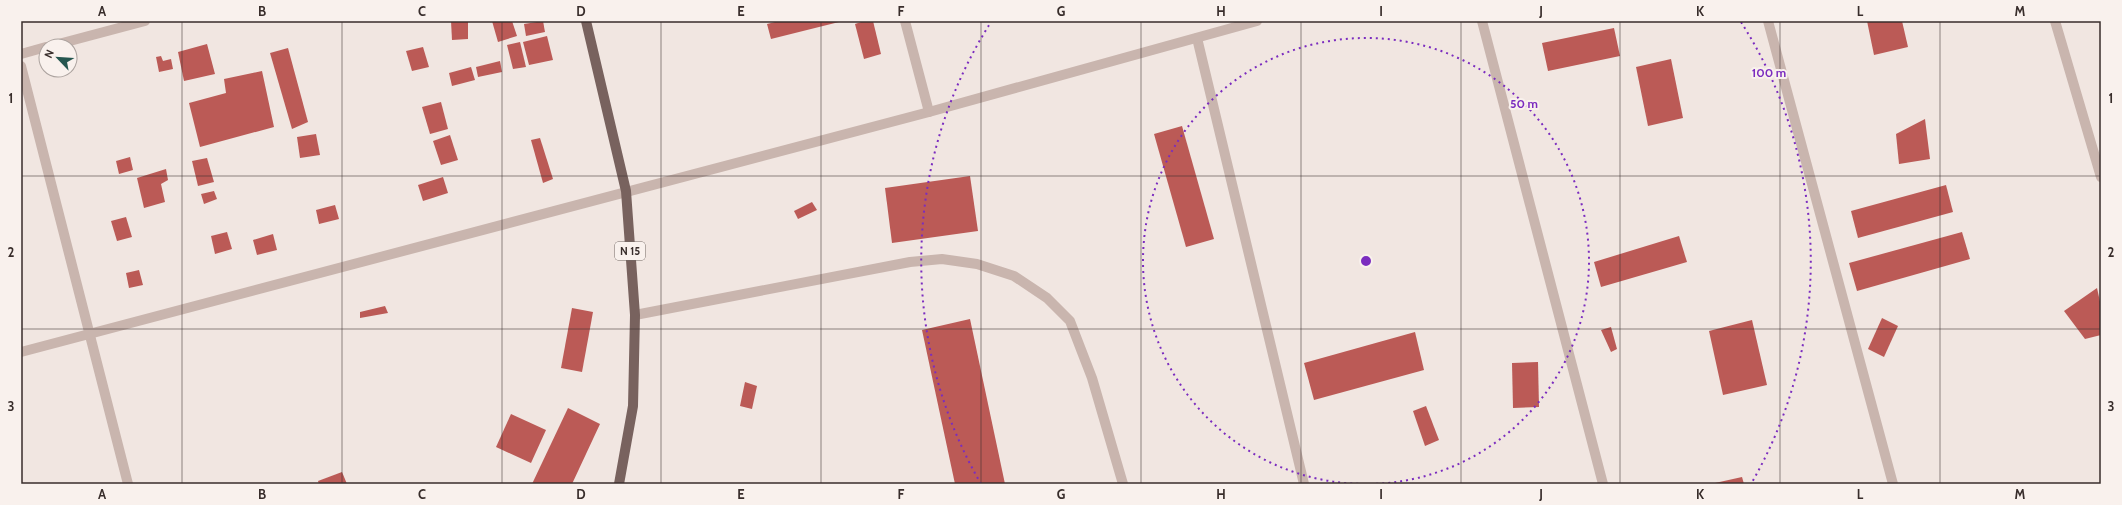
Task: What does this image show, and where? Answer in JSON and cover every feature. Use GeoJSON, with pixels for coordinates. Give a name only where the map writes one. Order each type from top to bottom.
{"type":"FeatureCollection","features":[{"type":"Feature","properties":{"kind":"main road","name":"N 15"},"geometry":{"type":"LineString","coordinates":[[586,21],[626,191],[635,315],[633,406],[619,484]]}},
{"type":"Feature","properties":{"kind":"street"},"geometry":{"type":"LineString","coordinates":[[78,39],[145,21]]}},
{"type":"Feature","properties":{"kind":"street"},"geometry":{"type":"LineString","coordinates":[[905,21],[929,112]]}},
{"type":"Feature","properties":{"kind":"street"},"geometry":{"type":"LineString","coordinates":[[21,352],[929,112],[1257,21]]}},
{"type":"Feature","properties":{"kind":"street"},"geometry":{"type":"LineString","coordinates":[[1482,21],[1604,484]]}},
{"type":"Feature","properties":{"kind":"street"},"geometry":{"type":"LineString","coordinates":[[1768,21],[1893,484]]}},
{"type":"Feature","properties":{"kind":"street"},"geometry":{"type":"LineString","coordinates":[[2055,21],[2101,178]]}},
{"type":"Feature","properties":{"kind":"street"},"geometry":{"type":"LineString","coordinates":[[1197,38],[1304,484]]}},
{"type":"Feature","properties":{"kind":"street"},"geometry":{"type":"LineString","coordinates":[[21,54],[38,49]]}},
{"type":"Feature","properties":{"kind":"street"},"geometry":{"type":"LineString","coordinates":[[21,66],[128,484]]}},
{"type":"Feature","properties":{"kind":"street"},"geometry":{"type":"LineString","coordinates":[[635,315],[910,262],[942,259],[977,264],[1014,276],[1047,298],[1070,321],[1092,378],[1123,484]]}},
{"type":"Feature","properties":{"kind":"building"},"geometry":{"type":"Polygon","coordinates":[[[451,21],[468,21],[468,39],[452,40],[451,21]]]}},
{"type":"Feature","properties":{"kind":"building"},"geometry":{"type":"Polygon","coordinates":[[[492,21],[512,21],[517,36],[498,42],[492,21]]]}},
{"type":"Feature","properties":{"kind":"building"},"geometry":{"type":"Polygon","coordinates":[[[543,21],[545,32],[526,36],[524,24],[543,21]]]}},
{"type":"Feature","properties":{"kind":"building"},"geometry":{"type":"Polygon","coordinates":[[[779,21],[839,22],[771,39],[767,24],[779,21]]]}},
{"type":"Feature","properties":{"kind":"building"},"geometry":{"type":"Polygon","coordinates":[[[864,21],[873,21],[881,54],[864,59],[855,24],[864,21]]]}},
{"type":"Feature","properties":{"kind":"building"},"geometry":{"type":"Polygon","coordinates":[[[1867,21],[1902,21],[1908,47],[1874,55],[1867,21]]]}},
{"type":"Feature","properties":{"kind":"building"},"geometry":{"type":"Polygon","coordinates":[[[1614,28],[1620,56],[1548,71],[1542,43],[1614,28]]]}},
{"type":"Feature","properties":{"kind":"building"},"geometry":{"type":"Polygon","coordinates":[[[547,36],[553,60],[529,65],[523,42],[547,36]]]}},
{"type":"Feature","properties":{"kind":"building"},"geometry":{"type":"Polygon","coordinates":[[[520,42],[526,67],[513,69],[507,45],[520,42]]]}},
{"type":"Feature","properties":{"kind":"building"},"geometry":{"type":"Polygon","coordinates":[[[207,44],[215,74],[184,81],[178,52],[207,44]]]}},
{"type":"Feature","properties":{"kind":"building"},"geometry":{"type":"Polygon","coordinates":[[[423,47],[429,67],[412,71],[406,51],[423,47]]]}},
{"type":"Feature","properties":{"kind":"building"},"geometry":{"type":"Polygon","coordinates":[[[288,48],[308,122],[292,129],[270,53],[288,48]]]}},
{"type":"Feature","properties":{"kind":"building"},"geometry":{"type":"Polygon","coordinates":[[[161,56],[163,61],[171,59],[173,69],[159,72],[156,57],[161,56]]]}},
{"type":"Feature","properties":{"kind":"building"},"geometry":{"type":"Polygon","coordinates":[[[1671,59],[1683,118],[1648,126],[1636,67],[1671,59]]]}},
{"type":"Feature","properties":{"kind":"building"},"geometry":{"type":"Polygon","coordinates":[[[500,61],[502,72],[478,77],[476,67],[500,61]]]}},
{"type":"Feature","properties":{"kind":"building"},"geometry":{"type":"Polygon","coordinates":[[[471,67],[475,80],[452,86],[449,73],[471,67]]]}},
{"type":"Feature","properties":{"kind":"building"},"geometry":{"type":"Polygon","coordinates":[[[262,71],[274,127],[200,147],[189,103],[226,93],[224,79],[262,71]]]}},
{"type":"Feature","properties":{"kind":"building"},"geometry":{"type":"Polygon","coordinates":[[[441,102],[448,129],[430,134],[422,107],[441,102]]]}},
{"type":"Feature","properties":{"kind":"building"},"geometry":{"type":"Polygon","coordinates":[[[1925,119],[1930,159],[1899,164],[1896,134],[1925,119]]]}},
{"type":"Feature","properties":{"kind":"building"},"geometry":{"type":"Polygon","coordinates":[[[1182,126],[1214,239],[1186,247],[1154,134],[1182,126]]]}},
{"type":"Feature","properties":{"kind":"building"},"geometry":{"type":"Polygon","coordinates":[[[316,134],[320,155],[300,158],[297,137],[316,134]]]}},
{"type":"Feature","properties":{"kind":"building"},"geometry":{"type":"Polygon","coordinates":[[[450,135],[458,160],[441,165],[433,141],[450,135]]]}},
{"type":"Feature","properties":{"kind":"building"},"geometry":{"type":"Polygon","coordinates":[[[540,138],[553,179],[543,183],[531,140],[540,138]]]}},
{"type":"Feature","properties":{"kind":"building"},"geometry":{"type":"Polygon","coordinates":[[[130,157],[133,170],[119,174],[116,161],[130,157]]]}},
{"type":"Feature","properties":{"kind":"building"},"geometry":{"type":"Polygon","coordinates":[[[207,158],[214,182],[198,186],[192,161],[207,158]]]}},
{"type":"Feature","properties":{"kind":"building"},"geometry":{"type":"Polygon","coordinates":[[[166,169],[168,180],[161,184],[165,202],[144,208],[137,178],[166,169]]]}},
{"type":"Feature","properties":{"kind":"building"},"geometry":{"type":"Polygon","coordinates":[[[970,176],[978,231],[892,243],[885,188],[970,176]]]}},
{"type":"Feature","properties":{"kind":"building"},"geometry":{"type":"Polygon","coordinates":[[[443,177],[448,193],[423,201],[418,185],[443,177]]]}},
{"type":"Feature","properties":{"kind":"building"},"geometry":{"type":"Polygon","coordinates":[[[1946,185],[1953,212],[1858,238],[1851,211],[1946,185]]]}},
{"type":"Feature","properties":{"kind":"building"},"geometry":{"type":"Polygon","coordinates":[[[214,191],[217,199],[204,204],[201,194],[214,191]]]}},
{"type":"Feature","properties":{"kind":"building"},"geometry":{"type":"Polygon","coordinates":[[[812,202],[817,210],[798,219],[794,211],[812,202]]]}},
{"type":"Feature","properties":{"kind":"building"},"geometry":{"type":"Polygon","coordinates":[[[335,205],[339,219],[319,224],[316,210],[335,205]]]}},
{"type":"Feature","properties":{"kind":"building"},"geometry":{"type":"Polygon","coordinates":[[[126,217],[132,237],[117,241],[111,221],[126,217]]]}},
{"type":"Feature","properties":{"kind":"building"},"geometry":{"type":"Polygon","coordinates":[[[227,232],[232,249],[215,254],[211,236],[227,232]]]}},
{"type":"Feature","properties":{"kind":"building"},"geometry":{"type":"Polygon","coordinates":[[[1962,232],[1970,259],[1857,291],[1849,263],[1962,232]]]}},
{"type":"Feature","properties":{"kind":"building"},"geometry":{"type":"Polygon","coordinates":[[[273,234],[277,250],[257,255],[253,240],[273,234]]]}},
{"type":"Feature","properties":{"kind":"building"},"geometry":{"type":"Polygon","coordinates":[[[1679,236],[1687,262],[1601,287],[1594,262],[1679,236]]]}},
{"type":"Feature","properties":{"kind":"building"},"geometry":{"type":"Polygon","coordinates":[[[139,270],[143,285],[129,288],[126,273],[139,270]]]}},
{"type":"Feature","properties":{"kind":"building"},"geometry":{"type":"Polygon","coordinates":[[[2097,288],[2101,306],[2101,335],[2085,339],[2064,311],[2097,288]]]}},
{"type":"Feature","properties":{"kind":"building"},"geometry":{"type":"Polygon","coordinates":[[[385,306],[388,313],[360,318],[360,312],[385,306]]]}},
{"type":"Feature","properties":{"kind":"building"},"geometry":{"type":"Polygon","coordinates":[[[572,308],[593,312],[582,372],[561,368],[572,308]]]}},
{"type":"Feature","properties":{"kind":"building"},"geometry":{"type":"Polygon","coordinates":[[[1882,318],[1898,326],[1884,357],[1868,349],[1882,318]]]}},
{"type":"Feature","properties":{"kind":"building"},"geometry":{"type":"Polygon","coordinates":[[[970,319],[1005,484],[955,484],[922,330],[970,319]]]}},
{"type":"Feature","properties":{"kind":"building"},"geometry":{"type":"Polygon","coordinates":[[[1752,320],[1767,385],[1723,395],[1709,331],[1752,320]]]}},
{"type":"Feature","properties":{"kind":"building"},"geometry":{"type":"Polygon","coordinates":[[[1611,327],[1617,349],[1611,352],[1601,330],[1611,327]]]}},
{"type":"Feature","properties":{"kind":"building"},"geometry":{"type":"Polygon","coordinates":[[[1415,332],[1424,370],[1314,400],[1304,363],[1415,332]]]}},
{"type":"Feature","properties":{"kind":"building"},"geometry":{"type":"Polygon","coordinates":[[[1538,362],[1539,407],[1513,408],[1512,363],[1538,362]]]}},
{"type":"Feature","properties":{"kind":"building"},"geometry":{"type":"Polygon","coordinates":[[[745,382],[757,386],[752,409],[740,406],[745,382]]]}},
{"type":"Feature","properties":{"kind":"building"},"geometry":{"type":"Polygon","coordinates":[[[1426,406],[1439,440],[1425,446],[1413,411],[1426,406]]]}},
{"type":"Feature","properties":{"kind":"building"},"geometry":{"type":"Polygon","coordinates":[[[568,408],[600,424],[572,484],[532,484],[568,408]]]}},
{"type":"Feature","properties":{"kind":"building"},"geometry":{"type":"Polygon","coordinates":[[[511,414],[546,430],[531,463],[496,447],[511,414]]]}},
{"type":"Feature","properties":{"kind":"building"},"geometry":{"type":"Polygon","coordinates":[[[342,472],[347,484],[319,484],[318,481],[342,472]]]}},
{"type":"Feature","properties":{"kind":"building"},"geometry":{"type":"Polygon","coordinates":[[[1742,477],[1744,484],[1715,484],[1715,483],[1742,477]]]}}]}
